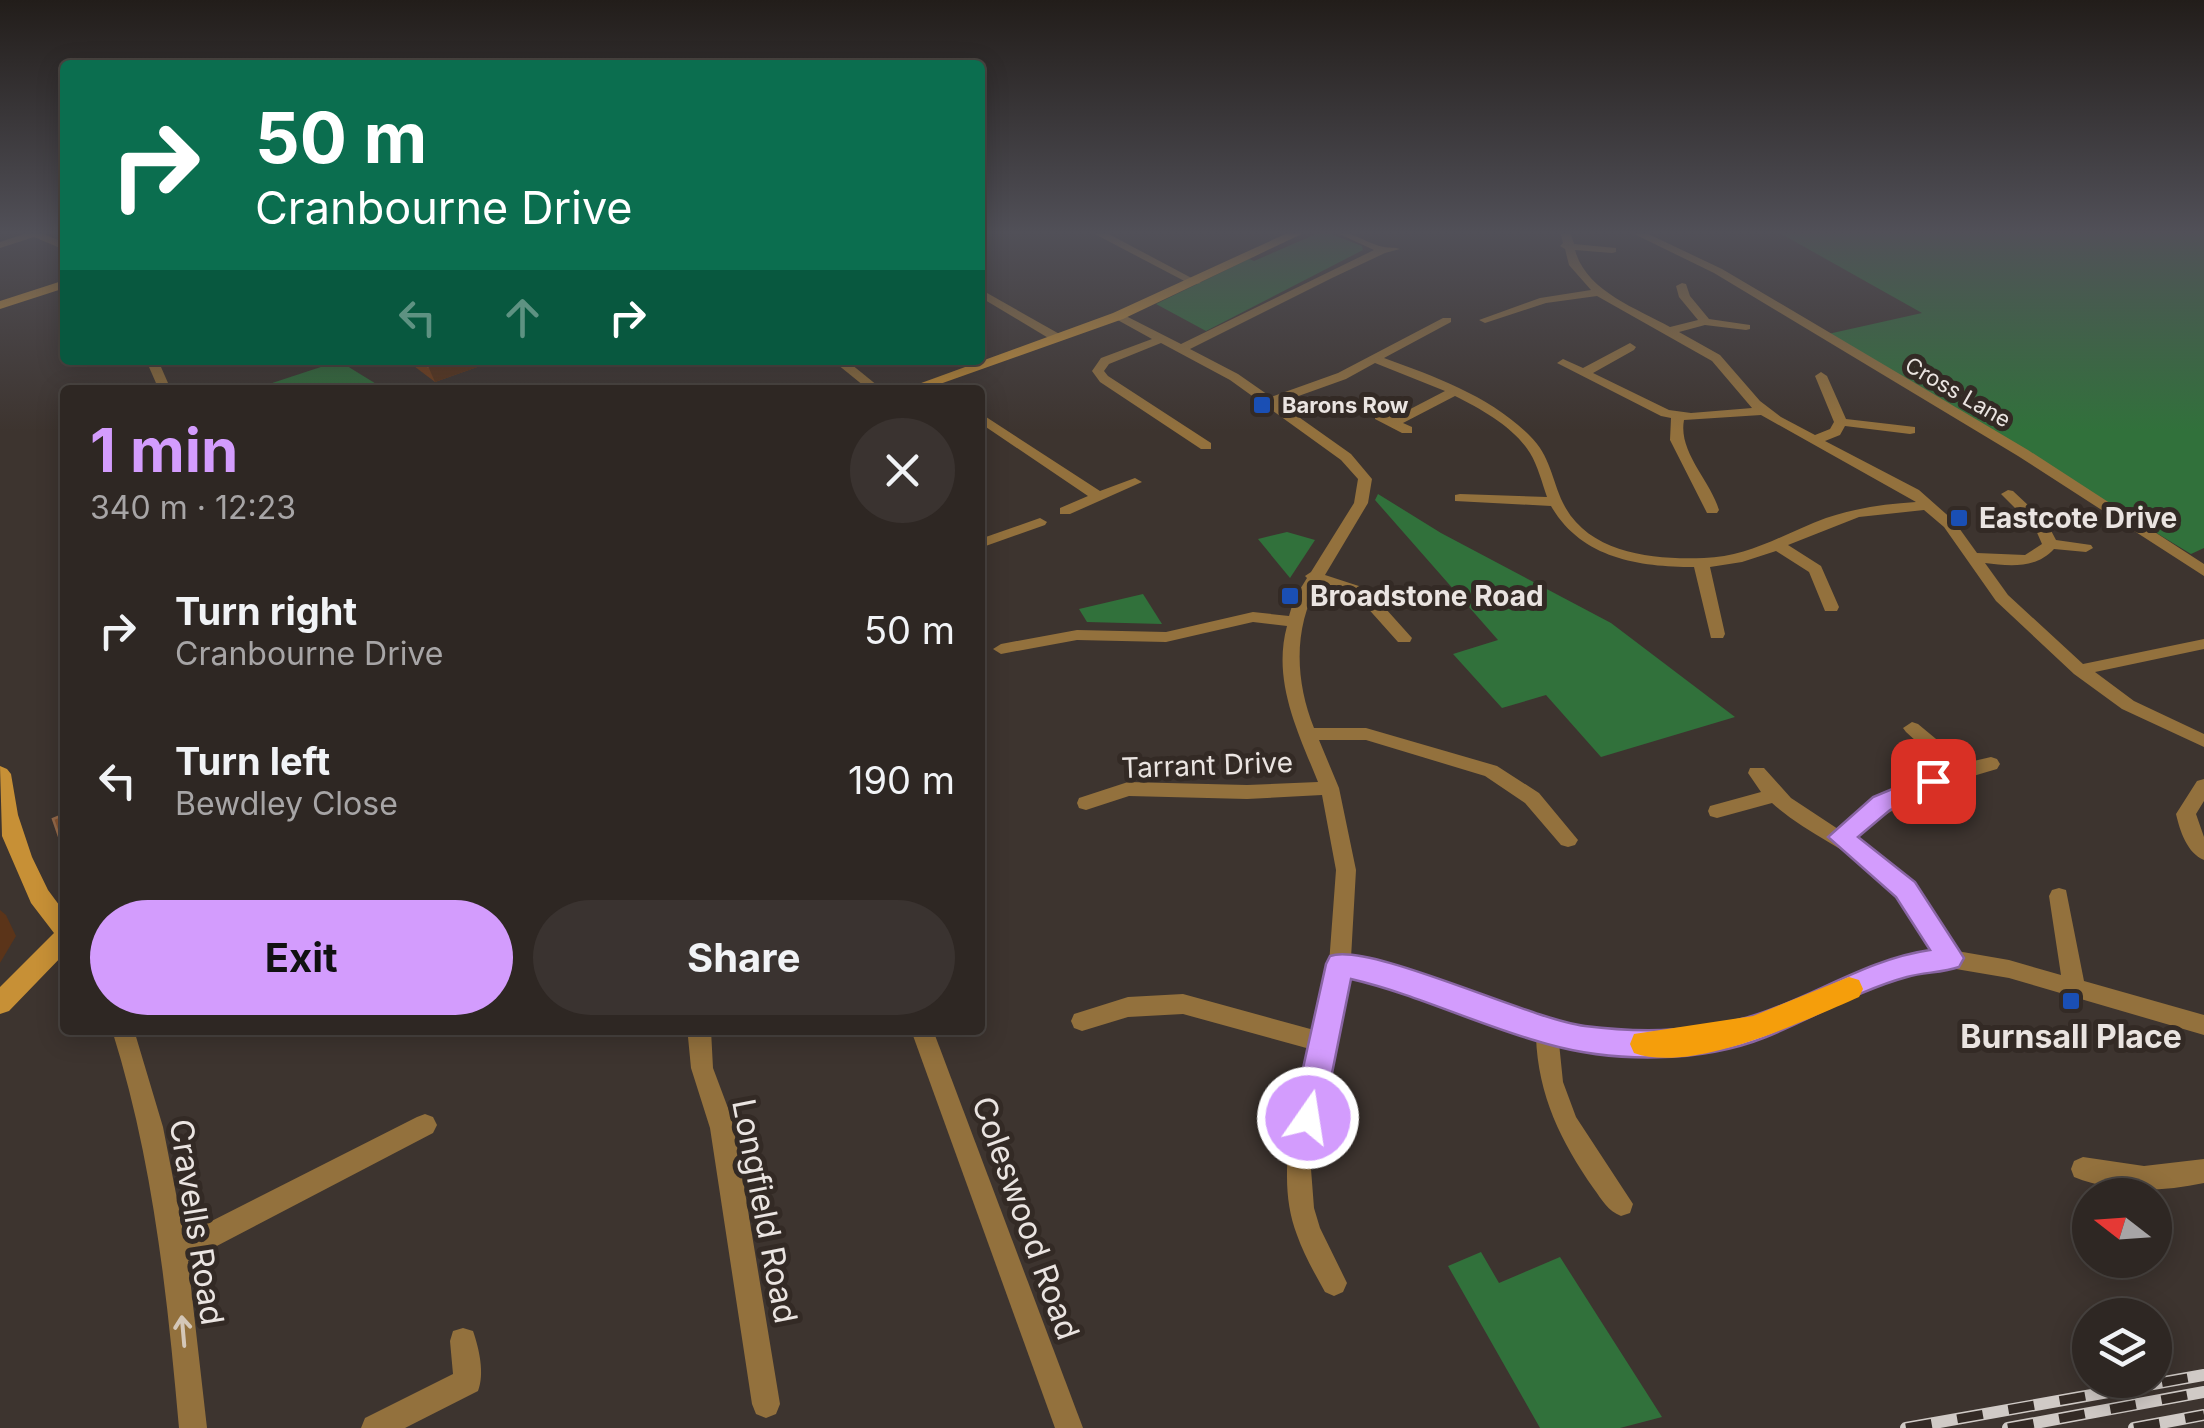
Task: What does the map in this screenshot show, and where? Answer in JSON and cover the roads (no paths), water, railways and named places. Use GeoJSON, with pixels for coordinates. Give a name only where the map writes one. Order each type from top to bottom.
{"type":"FeatureCollection","features":[{"type":"Feature","properties":{"kind":"street"},"geometry":{"type":"LineString","coordinates":[[989,298],[1059,339]]}},
{"type":"Feature","properties":{"kind":"street"},"geometry":{"type":"LineString","coordinates":[[937,385],[1160,298]]}},
{"type":"Feature","properties":{"kind":"street"},"geometry":{"type":"LineString","coordinates":[[1181,349],[1289,298]]}},
{"type":"Feature","properties":{"kind":"street"},"geometry":{"type":"LineString","coordinates":[[1485,320],[1560,298]]}},
{"type":"Feature","properties":{"kind":"street"},"geometry":{"type":"LineString","coordinates":[[1609,298],[1726,367],[1762,410],[1900,483],[1930,505],[2002,598],[2080,670],[2128,705],[2204,741]]}},
{"type":"Feature","properties":{"kind":"street"},"geometry":{"type":"LineString","coordinates":[[1686,298],[1705,322]]}},
{"type":"Feature","properties":{"kind":"street","name":"Cross Lane"},"geometry":{"type":"LineString","coordinates":[[1764,298],[2023,453],[2204,571]]}},
{"type":"Feature","properties":{"kind":"street"},"geometry":{"type":"LineString","coordinates":[[1118,316],[1234,377],[1346,457],[1365,479],[1361,502],[1313,576],[1295,622],[1292,680],[1307,734],[1330,788],[1346,870],[1340,964],[1326,1043],[1298,1156],[1298,1179],[1308,1232],[1334,1283]]}},
{"type":"Feature","properties":{"kind":"street"},"geometry":{"type":"LineString","coordinates":[[1269,402],[1342,376],[1446,320]]}},
{"type":"Feature","properties":{"kind":"street"},"geometry":{"type":"LineString","coordinates":[[1670,332],[1705,322],[1746,327]]}},
{"type":"Feature","properties":{"kind":"street"},"geometry":{"type":"LineString","coordinates":[[1162,340],[1105,361],[1098,371],[1104,379],[1206,446]]}},
{"type":"Feature","properties":{"kind":"street"},"geometry":{"type":"LineString","coordinates":[[1585,372],[1630,347]]}},
{"type":"Feature","properties":{"kind":"street"},"geometry":{"type":"LineString","coordinates":[[1374,358],[1456,390],[1532,445],[1556,502],[1580,536],[1603,549],[1701,563],[1729,562],[1780,547],[1851,514],[1930,505]]}},
{"type":"Feature","properties":{"kind":"street"},"geometry":{"type":"LineString","coordinates":[[1562,363],[1678,416],[1762,410]]}},
{"type":"Feature","properties":{"kind":"street"},"geometry":{"type":"LineString","coordinates":[[844,365],[870,385]]}},
{"type":"Feature","properties":{"kind":"street"},"geometry":{"type":"LineString","coordinates":[[1821,376],[1841,422]]}},
{"type":"Feature","properties":{"kind":"street"},"geometry":{"type":"LineString","coordinates":[[1406,430],[1386,420],[1456,390]]}},
{"type":"Feature","properties":{"kind":"street"},"geometry":{"type":"LineString","coordinates":[[1678,416],[1674,428],[1679,450],[1704,483],[1712,510]]}},
{"type":"Feature","properties":{"kind":"street"},"geometry":{"type":"LineString","coordinates":[[985,420],[1099,497]]}},
{"type":"Feature","properties":{"kind":"street"},"geometry":{"type":"LineString","coordinates":[[1815,440],[1835,432],[1841,422]]}},
{"type":"Feature","properties":{"kind":"street"},"geometry":{"type":"LineString","coordinates":[[1841,422],[1910,430]]}},
{"type":"Feature","properties":{"kind":"street"},"geometry":{"type":"LineString","coordinates":[[1065,511],[1136,482]]}},
{"type":"Feature","properties":{"kind":"street"},"geometry":{"type":"LineString","coordinates":[[2008,494],[2042,526],[2050,544]]}},
{"type":"Feature","properties":{"kind":"street"},"geometry":{"type":"LineString","coordinates":[[1460,498],[1556,502]]}},
{"type":"Feature","properties":{"kind":"street"},"geometry":{"type":"LineString","coordinates":[[985,542],[1040,522]]}},
{"type":"Feature","properties":{"kind":"street"},"geometry":{"type":"LineString","coordinates":[[1973,556],[2026,560],[2044,553],[2050,544]]}},
{"type":"Feature","properties":{"kind":"street"},"geometry":{"type":"LineString","coordinates":[[2050,544],[2086,548]]}},
{"type":"Feature","properties":{"kind":"street"},"geometry":{"type":"LineString","coordinates":[[1780,547],[1816,569],[1831,607]]}},
{"type":"Feature","properties":{"kind":"street"},"geometry":{"type":"LineString","coordinates":[[1701,563],[1717,634]]}},
{"type":"Feature","properties":{"kind":"street"},"geometry":{"type":"LineString","coordinates":[[1313,576],[1362,592],[1404,638]]}},
{"type":"Feature","properties":{"kind":"street"},"geometry":{"type":"LineString","coordinates":[[1001,649],[1065,636],[1166,637],[1253,617],[1295,622]]}},
{"type":"Feature","properties":{"kind":"street"},"geometry":{"type":"LineString","coordinates":[[2080,670],[2204,644]]}},
{"type":"Feature","properties":{"kind":"street"},"geometry":{"type":"LineString","coordinates":[[1912,728],[1961,770]]}},
{"type":"Feature","properties":{"kind":"street"},"geometry":{"type":"LineString","coordinates":[[1307,734],[1366,734],[1492,771],[1532,798],[1568,840]]}},
{"type":"Feature","properties":{"kind":"street"},"geometry":{"type":"LineString","coordinates":[[1840,837],[1882,804],[1961,770],[1991,764]]}},
{"type":"Feature","properties":{"kind":"street"},"geometry":{"type":"LineString","coordinates":[[1757,773],[1772,796],[1840,837],[1906,889],[1950,958]]}},
{"type":"Feature","properties":{"kind":"street"},"geometry":{"type":"LineString","coordinates":[[0,774],[16,849],[60,924]]}},
{"type":"Feature","properties":{"kind":"street"},"geometry":{"type":"LineString","coordinates":[[2204,786],[2186,814],[2190,832],[2204,852]]}},
{"type":"Feature","properties":{"kind":"street","name":"Tarrant Drive"},"geometry":{"type":"LineString","coordinates":[[1086,803],[1128,788],[1247,792],[1330,788]]}},
{"type":"Feature","properties":{"kind":"street"},"geometry":{"type":"LineString","coordinates":[[1717,810],[1772,796]]}},
{"type":"Feature","properties":{"kind":"street"},"geometry":{"type":"LineString","coordinates":[[2058,896],[2074,986]]}},
{"type":"Feature","properties":{"kind":"street"},"geometry":{"type":"LineString","coordinates":[[0,1003],[60,942]]}},
{"type":"Feature","properties":{"kind":"street"},"geometry":{"type":"LineString","coordinates":[[1340,964],[1399,978],[1546,1032],[1650,1044],[1755,1028],[1904,965],[1950,958],[2009,968],[2204,1025]]}},
{"type":"Feature","properties":{"kind":"street"},"geometry":{"type":"LineString","coordinates":[[1082,1021],[1128,1007],[1183,1004],[1326,1043]]}},
{"type":"Feature","properties":{"kind":"street"},"geometry":{"type":"LineString","coordinates":[[1546,1032],[1549,1081],[1564,1123],[1621,1204]]}},
{"type":"Feature","properties":{"kind":"street","name":"Cravells Road"},"geometry":{"type":"LineString","coordinates":[[124,1035],[143,1097],[176,1253],[192,1428]]}},
{"type":"Feature","properties":{"kind":"street","name":"Longfield Road"},"geometry":{"type":"LineString","coordinates":[[698,1035],[698,1055],[723,1134],[766,1404]]}},
{"type":"Feature","properties":{"kind":"street","name":"Coleswood Road"},"geometry":{"type":"LineString","coordinates":[[924,1035],[1069,1428]]}},
{"type":"Feature","properties":{"kind":"street"},"geometry":{"type":"LineString","coordinates":[[176,1253],[424,1125]]}},
{"type":"Feature","properties":{"kind":"street"},"geometry":{"type":"LineString","coordinates":[[2083,1168],[2124,1178],[2161,1181],[2204,1171]]}},
{"type":"Feature","properties":{"kind":"street"},"geometry":{"type":"LineString","coordinates":[[375,1428],[468,1381],[463,1342]]}},
{"type":"Feature","properties":{"kind":"railway"},"geometry":{"type":"LineString","coordinates":[[1906,1428],[2204,1375]]}},
{"type":"Feature","properties":{"kind":"railway"},"geometry":{"type":"LineString","coordinates":[[2008,1428],[2204,1392]]}},
{"type":"Feature","properties":{"kind":"railway"},"geometry":{"type":"LineString","coordinates":[[2134,1428],[2204,1415]]}},
{"type":"Feature","properties":{"kind":"place","name":"Barons Row"},"geometry":{"type":"Point","coordinates":[1262,405]}},
{"type":"Feature","properties":{"kind":"place","name":"Eastcote Drive"},"geometry":{"type":"Point","coordinates":[1959,518]}},
{"type":"Feature","properties":{"kind":"place","name":"Broadstone Road"},"geometry":{"type":"Point","coordinates":[1290,596]}},
{"type":"Feature","properties":{"kind":"place","name":"Burnsall Place"},"geometry":{"type":"Point","coordinates":[2071,1001]}}]}
